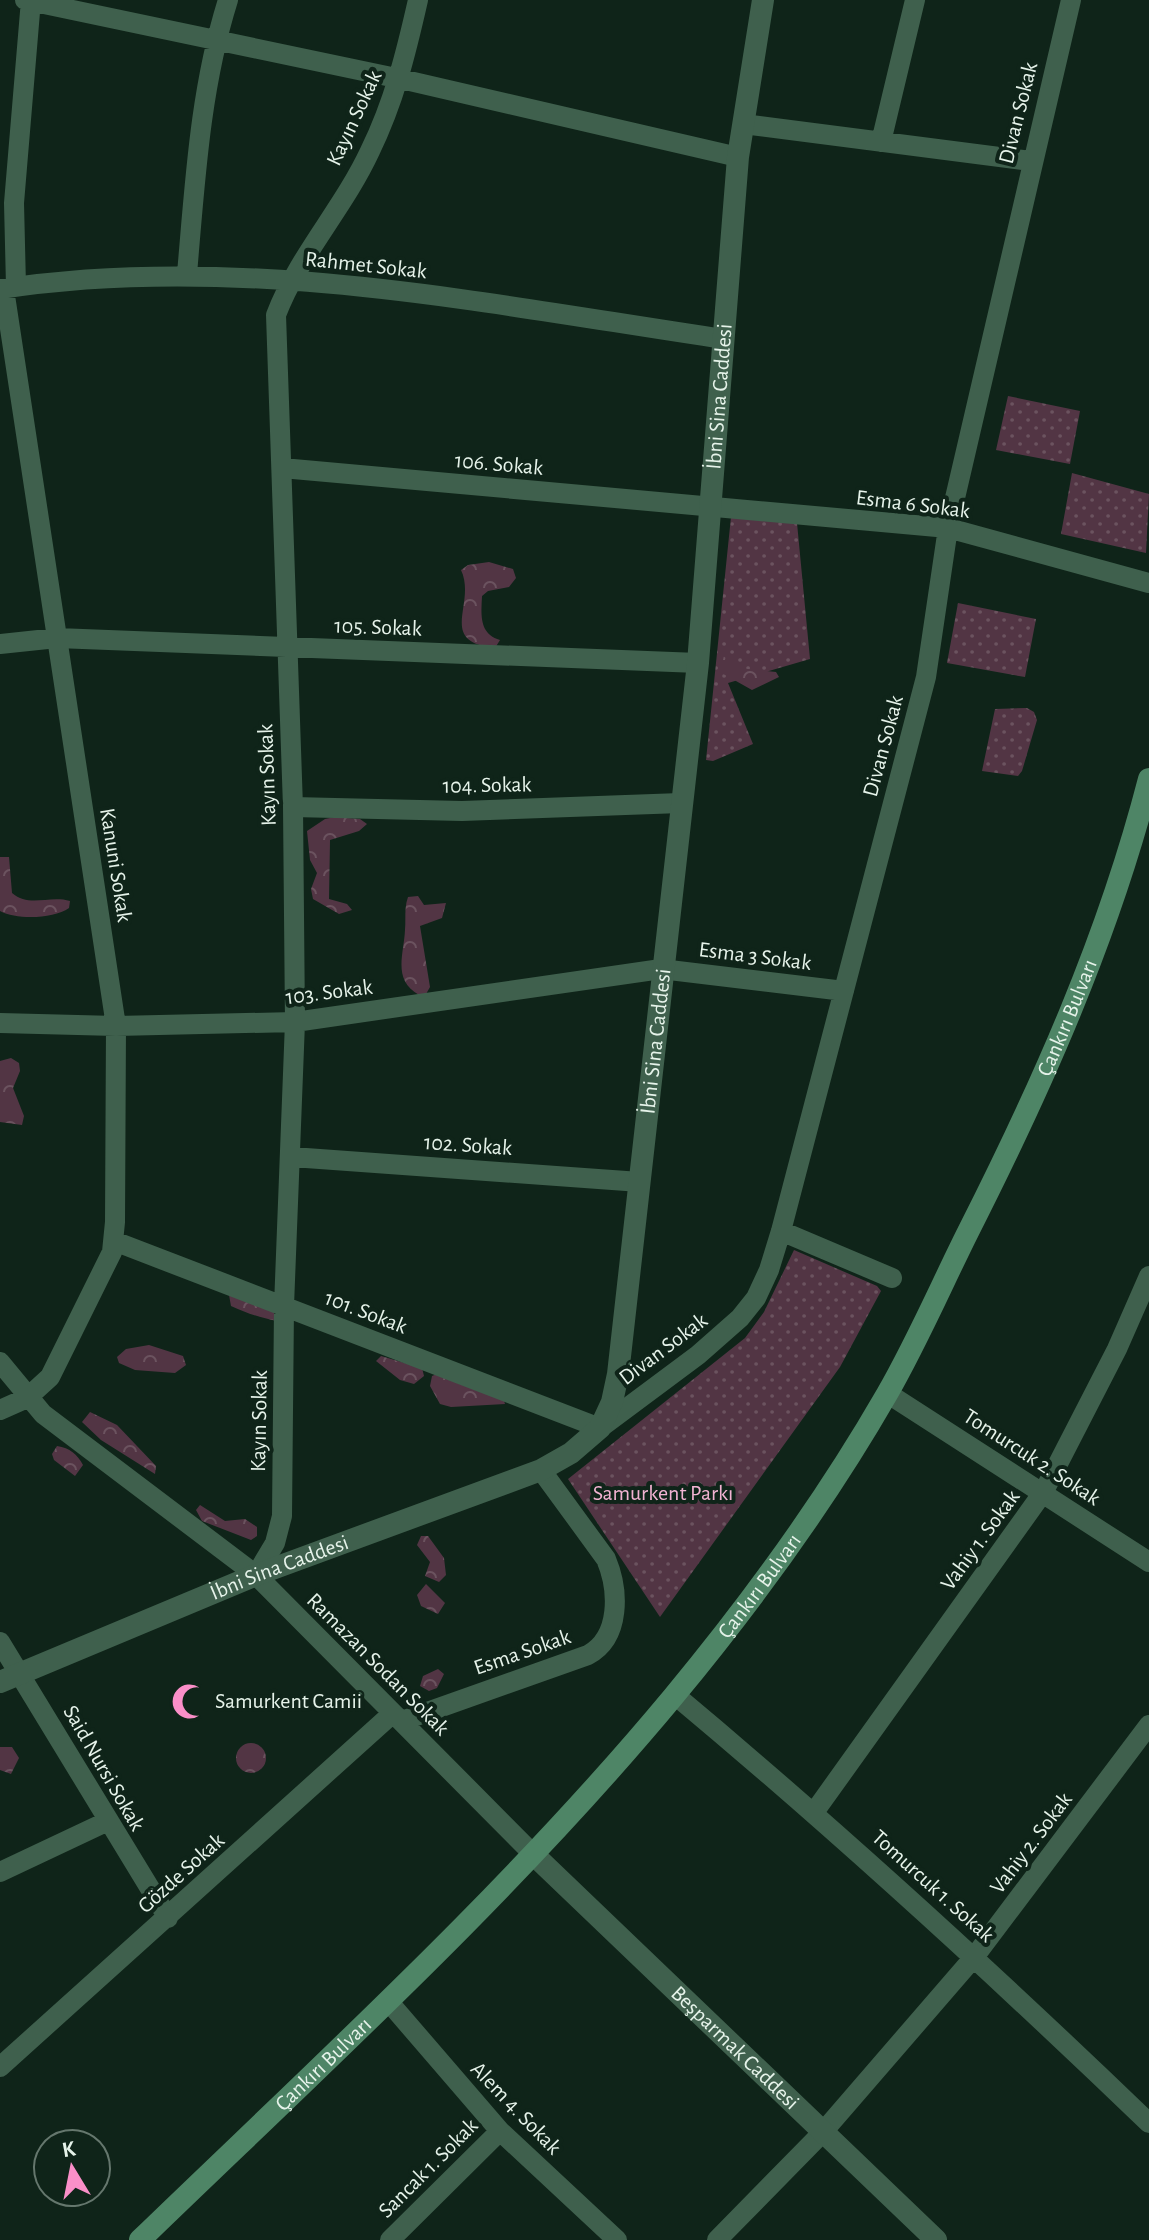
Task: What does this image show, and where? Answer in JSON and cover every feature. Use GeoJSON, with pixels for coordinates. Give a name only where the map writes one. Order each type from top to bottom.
{"type":"FeatureCollection","features":[{"type":"Feature","properties":{"kind":"main road","name":"Çankırı Bulvarı"},"geometry":{"type":"LineString","coordinates":[[140,2240],[388,2001],[533,1854],[675,1695],[774,1565],[887,1393],[1048,1069],[1104,929],[1145,809],[1149,779]]}},
{"type":"Feature","properties":{"kind":"street"},"geometry":{"type":"LineString","coordinates":[[187,274],[201,121],[216,40],[228,0]]}},
{"type":"Feature","properties":{"kind":"street","name":"Kayın Sokak"},"geometry":{"type":"LineString","coordinates":[[256,1575],[275,1543],[282,1516],[284,1306],[295,1022],[293,807],[276,315],[289,281],[369,153],[401,79],[418,0]]}},
{"type":"Feature","properties":{"kind":"street","name":"İbni Sina Caddesi"},"geometry":{"type":"LineString","coordinates":[[0,1682],[256,1575],[541,1470],[571,1453],[600,1428],[615,1390],[640,1182],[661,969],[698,663],[738,157],[763,0]]}},
{"type":"Feature","properties":{"kind":"street"},"geometry":{"type":"LineString","coordinates":[[881,142],[915,0]]}},
{"type":"Feature","properties":{"kind":"street","name":"Divan Sokak"},"geometry":{"type":"LineString","coordinates":[[600,1428],[698,1355],[740,1318],[756,1298],[769,1270],[926,677],[948,528],[1031,161],[1071,0]]}},
{"type":"Feature","properties":{"kind":"street"},"geometry":{"type":"LineString","coordinates":[[29,1],[401,79],[738,157]]}},
{"type":"Feature","properties":{"kind":"street","name":"Kanuni Sokak"},"geometry":{"type":"LineString","coordinates":[[0,1410],[27,1398],[50,1377],[112,1252],[114,1241],[116,1026],[7,288],[29,1]]}},
{"type":"Feature","properties":{"kind":"street"},"geometry":{"type":"LineString","coordinates":[[743,124],[1031,161]]}},
{"type":"Feature","properties":{"kind":"street","name":"Rahmet Sokak"},"geometry":{"type":"LineString","coordinates":[[7,288],[187,274],[289,281],[418,295],[724,339]]}},
{"type":"Feature","properties":{"kind":"street","name":"106. Sokak"},"geometry":{"type":"LineString","coordinates":[[282,468],[712,507]]}},
{"type":"Feature","properties":{"kind":"street","name":"Esma 6 Sokak"},"geometry":{"type":"LineString","coordinates":[[712,507],[948,528],[1149,583]]}},
{"type":"Feature","properties":{"kind":"street","name":"105. Sokak"},"geometry":{"type":"LineString","coordinates":[[0,644],[57,638],[698,663]]}},
{"type":"Feature","properties":{"kind":"street","name":"104. Sokak"},"geometry":{"type":"LineString","coordinates":[[293,807],[462,811],[681,803]]}},
{"type":"Feature","properties":{"kind":"street","name":"Esma 3 Sokak"},"geometry":{"type":"LineString","coordinates":[[661,969],[844,991]]}},
{"type":"Feature","properties":{"kind":"street","name":"103. Sokak"},"geometry":{"type":"LineString","coordinates":[[0,1023],[116,1026],[295,1022],[661,969]]}},
{"type":"Feature","properties":{"kind":"street","name":"102. Sokak"},"geometry":{"type":"LineString","coordinates":[[292,1157],[640,1182]]}},
{"type":"Feature","properties":{"kind":"street"},"geometry":{"type":"LineString","coordinates":[[781,1231],[892,1278]]}},
{"type":"Feature","properties":{"kind":"street","name":"101. Sokak"},"geometry":{"type":"LineString","coordinates":[[114,1241],[600,1428]]}},
{"type":"Feature","properties":{"kind":"street","name":"Vahiy 1. Sokak"},"geometry":{"type":"LineString","coordinates":[[815,1811],[1044,1491],[1117,1349],[1149,1276]]}},
{"type":"Feature","properties":{"kind":"street","name":"Ramazan Sodan Sokak"},"geometry":{"type":"LineString","coordinates":[[0,1362],[27,1398],[55,1423],[256,1575],[533,1854]]}},
{"type":"Feature","properties":{"kind":"street","name":"Tomurcuk 2. Sokak"},"geometry":{"type":"LineString","coordinates":[[887,1393],[1044,1491],[1149,1562]]}},
{"type":"Feature","properties":{"kind":"street","name":"Esma Sokak"},"geometry":{"type":"LineString","coordinates":[[398,1717],[588,1655],[602,1647],[609,1638],[612,1573],[606,1559],[541,1470]]}},
{"type":"Feature","properties":{"kind":"street","name":"Said Nursi Sokak"},"geometry":{"type":"LineString","coordinates":[[0,1642],[106,1822],[168,1918]]}},
{"type":"Feature","properties":{"kind":"street","name":"Tomurcuk 1. Sokak"},"geometry":{"type":"LineString","coordinates":[[675,1695],[815,1811],[975,1956],[1149,2123]]}},
{"type":"Feature","properties":{"kind":"street","name":"Gözde Sokak"},"geometry":{"type":"LineString","coordinates":[[0,2067],[398,1717]]}},
{"type":"Feature","properties":{"kind":"street","name":"Vahiy 2. Sokak"},"geometry":{"type":"LineString","coordinates":[[717,2240],[822,2133],[975,1956],[1149,1725]]}},
{"type":"Feature","properties":{"kind":"street"},"geometry":{"type":"LineString","coordinates":[[0,1872],[106,1822]]}},
{"type":"Feature","properties":{"kind":"street","name":"Beşparmak Caddesi"},"geometry":{"type":"LineString","coordinates":[[533,1854],[936,2240]]}},
{"type":"Feature","properties":{"kind":"street","name":"Alem 4. Sokak"},"geometry":{"type":"LineString","coordinates":[[388,2001],[500,2131],[617,2240]]}},
{"type":"Feature","properties":{"kind":"street","name":"Sancak 1. Sokak"},"geometry":{"type":"LineString","coordinates":[[390,2240],[500,2131]]}},
{"type":"Feature","properties":{"kind":"green space"},"geometry":{"type":"Polygon","coordinates":[[[1008,396],[1080,411],[1070,464],[996,450],[1008,396]]]}},
{"type":"Feature","properties":{"kind":"green space"},"geometry":{"type":"Polygon","coordinates":[[[1072,473],[1149,494],[1146,553],[1061,534],[1072,473]]]}},
{"type":"Feature","properties":{"kind":"green space"},"geometry":{"type":"Polygon","coordinates":[[[731,517],[797,523],[810,659],[728,683],[753,744],[713,761],[706,760],[731,517]]]}},
{"type":"Feature","properties":{"kind":"green space"},"geometry":{"type":"Polygon","coordinates":[[[489,562],[513,569],[516,578],[509,587],[488,591],[482,596],[485,628],[500,640],[495,648],[467,638],[462,620],[465,583],[461,570],[468,565],[489,562]]]}},
{"type":"Feature","properties":{"kind":"green space"},"geometry":{"type":"Polygon","coordinates":[[[958,603],[1036,619],[1025,677],[947,663],[958,603]]]}},
{"type":"Feature","properties":{"kind":"green space"},"geometry":{"type":"Polygon","coordinates":[[[723,656],[739,668],[776,672],[779,677],[752,690],[720,672],[718,662],[723,656]]]}},
{"type":"Feature","properties":{"kind":"green space"},"geometry":{"type":"Polygon","coordinates":[[[1027,708],[1034,712],[1037,720],[1022,771],[1018,776],[982,771],[995,709],[1027,708]]]}},
{"type":"Feature","properties":{"kind":"green space"},"geometry":{"type":"Polygon","coordinates":[[[325,819],[360,819],[367,824],[359,831],[330,840],[329,899],[347,904],[352,910],[339,914],[313,899],[311,889],[317,873],[310,860],[307,831],[325,819]]]}},
{"type":"Feature","properties":{"kind":"green space"},"geometry":{"type":"Polygon","coordinates":[[[0,857],[9,857],[12,893],[32,901],[70,901],[69,908],[35,917],[0,911],[0,857]]]}},
{"type":"Feature","properties":{"kind":"green space"},"geometry":{"type":"Polygon","coordinates":[[[418,896],[424,905],[446,903],[442,918],[420,926],[430,987],[426,994],[419,995],[405,982],[402,974],[407,901],[408,897],[418,896]]]}},
{"type":"Feature","properties":{"kind":"green space"},"geometry":{"type":"Polygon","coordinates":[[[11,1058],[19,1063],[20,1071],[13,1088],[24,1116],[22,1125],[0,1122],[0,1061],[11,1058]]]}},
{"type":"Feature","properties":{"kind":"green space","name":"Samurkent Parkı"},"geometry":{"type":"Polygon","coordinates":[[[794,1250],[877,1286],[881,1291],[840,1367],[660,1617],[568,1479],[745,1338],[764,1312],[794,1250]]]}},
{"type":"Feature","properties":{"kind":"green space"},"geometry":{"type":"Polygon","coordinates":[[[229,1295],[272,1308],[277,1321],[231,1306],[229,1295]]]}},
{"type":"Feature","properties":{"kind":"green space"},"geometry":{"type":"Polygon","coordinates":[[[149,1345],[183,1356],[186,1365],[175,1373],[135,1370],[119,1363],[117,1357],[126,1349],[149,1345]]]}},
{"type":"Feature","properties":{"kind":"green space"},"geometry":{"type":"Polygon","coordinates":[[[381,1356],[422,1368],[424,1376],[414,1384],[400,1380],[376,1361],[381,1356]]]}},
{"type":"Feature","properties":{"kind":"green space"},"geometry":{"type":"Polygon","coordinates":[[[439,1373],[502,1394],[505,1404],[451,1407],[440,1404],[430,1386],[432,1376],[439,1373]]]}},
{"type":"Feature","properties":{"kind":"green space"},"geometry":{"type":"Polygon","coordinates":[[[90,1412],[117,1425],[156,1466],[155,1474],[101,1440],[82,1422],[90,1412]]]}},
{"type":"Feature","properties":{"kind":"green space"},"geometry":{"type":"Polygon","coordinates":[[[57,1446],[69,1450],[81,1461],[83,1465],[75,1476],[54,1460],[52,1454],[57,1446]]]}},
{"type":"Feature","properties":{"kind":"green space"},"geometry":{"type":"Polygon","coordinates":[[[200,1505],[225,1521],[245,1519],[257,1527],[257,1536],[251,1540],[202,1521],[196,1510],[200,1505]]]}},
{"type":"Feature","properties":{"kind":"green space"},"geometry":{"type":"Polygon","coordinates":[[[421,1536],[428,1536],[444,1558],[446,1575],[439,1582],[425,1576],[430,1562],[417,1545],[421,1536]]]}},
{"type":"Feature","properties":{"kind":"green space"},"geometry":{"type":"Polygon","coordinates":[[[426,1584],[445,1603],[438,1614],[421,1606],[417,1595],[426,1584]]]}},
{"type":"Feature","properties":{"kind":"green space"},"geometry":{"type":"Polygon","coordinates":[[[438,1669],[444,1674],[437,1688],[429,1691],[420,1686],[423,1676],[438,1669]]]}},
{"type":"Feature","properties":{"kind":"green space"},"geometry":{"type":"Polygon","coordinates":[[[251,1743],[257,1744],[265,1752],[265,1764],[257,1772],[251,1773],[245,1772],[237,1764],[236,1758],[237,1752],[245,1744],[251,1743]]]}},
{"type":"Feature","properties":{"kind":"green space"},"geometry":{"type":"Polygon","coordinates":[[[0,1747],[12,1747],[19,1758],[11,1774],[0,1770],[0,1747]]]}},
{"type":"Feature","properties":{"kind":"place","name":"Samurkent Camii"},"geometry":{"type":"Point","coordinates":[189,1701]}}]}
